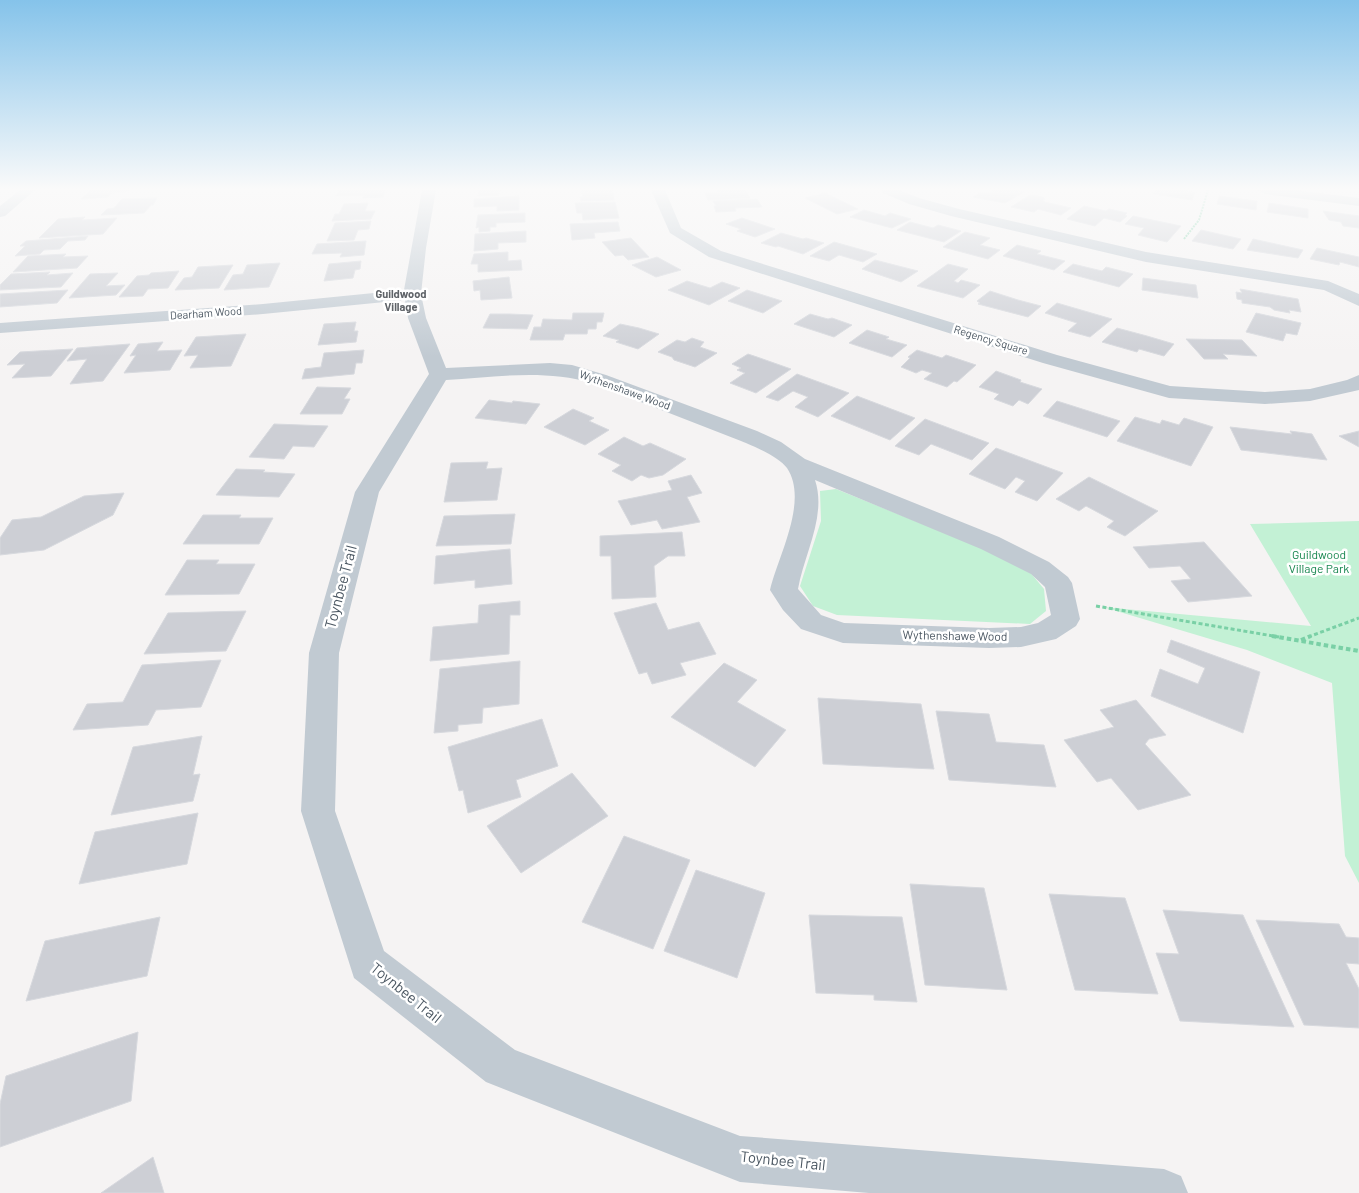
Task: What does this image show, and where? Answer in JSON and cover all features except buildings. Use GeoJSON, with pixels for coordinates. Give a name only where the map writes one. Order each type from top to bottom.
{"type":"FeatureCollection","features":[{"type":"Feature","properties":{"kind":"street"},"geometry":{"type":"LineString","coordinates":[[418,246],[412,294],[418,318],[439,374]]}},
{"type":"Feature","properties":{"kind":"street","name":"Regency Square"},"geometry":{"type":"LineString","coordinates":[[700,246],[715,254],[1050,359],[1169,392],[1265,398],[1310,395],[1354,385],[1359,381]]}},
{"type":"Feature","properties":{"kind":"street"},"geometry":{"type":"LineString","coordinates":[[1094,246],[1146,258],[1328,286],[1359,301]]}},
{"type":"Feature","properties":{"kind":"street","name":"Dearham Wood"},"geometry":{"type":"LineString","coordinates":[[0,328],[263,309],[412,294]]}},
{"type":"Feature","properties":{"kind":"street","name":"Wythenshawe Wood"},"geometry":{"type":"LineString","coordinates":[[439,374],[550,369],[572,371],[599,379],[749,436],[773,448],[797,464],[1016,555],[1040,568],[1058,583],[1066,619],[1046,632],[1021,637],[989,638],[843,633],[811,622],[792,603],[784,590],[786,572],[804,527],[807,496],[804,477],[797,464]]}},
{"type":"Feature","properties":{"kind":"street","name":"Toynbee Trail"},"geometry":{"type":"LineString","coordinates":[[439,374],[367,492],[324,652],[318,811],[368,964],[501,1067],[740,1159],[1164,1193]]}},
{"type":"Feature","properties":{"kind":"path"},"geometry":{"type":"LineString","coordinates":[[1166,261],[1178,246]]}},
{"type":"Feature","properties":{"kind":"path"},"geometry":{"type":"LineString","coordinates":[[1062,600],[1359,651]]}},
{"type":"Feature","properties":{"kind":"path"},"geometry":{"type":"LineString","coordinates":[[1301,641],[1359,618]]}},
{"type":"Feature","properties":{"kind":"green space"},"geometry":{"type":"Polygon","coordinates":[[[836,489],[1024,565],[1044,589],[1046,611],[1030,624],[837,615],[813,606],[800,586],[821,521],[820,491],[836,489]]]}},
{"type":"Feature","properties":{"kind":"green space","name":"Guildwood Village Park"},"geometry":{"type":"Polygon","coordinates":[[[1359,521],[1359,883],[1345,856],[1332,683],[1247,650],[1103,607],[1311,626],[1250,524],[1359,521]]]}},
{"type":"Feature","properties":{"kind":"district","name":"Guildwood Village"},"geometry":{"type":"Point","coordinates":[401,300]}}]}
